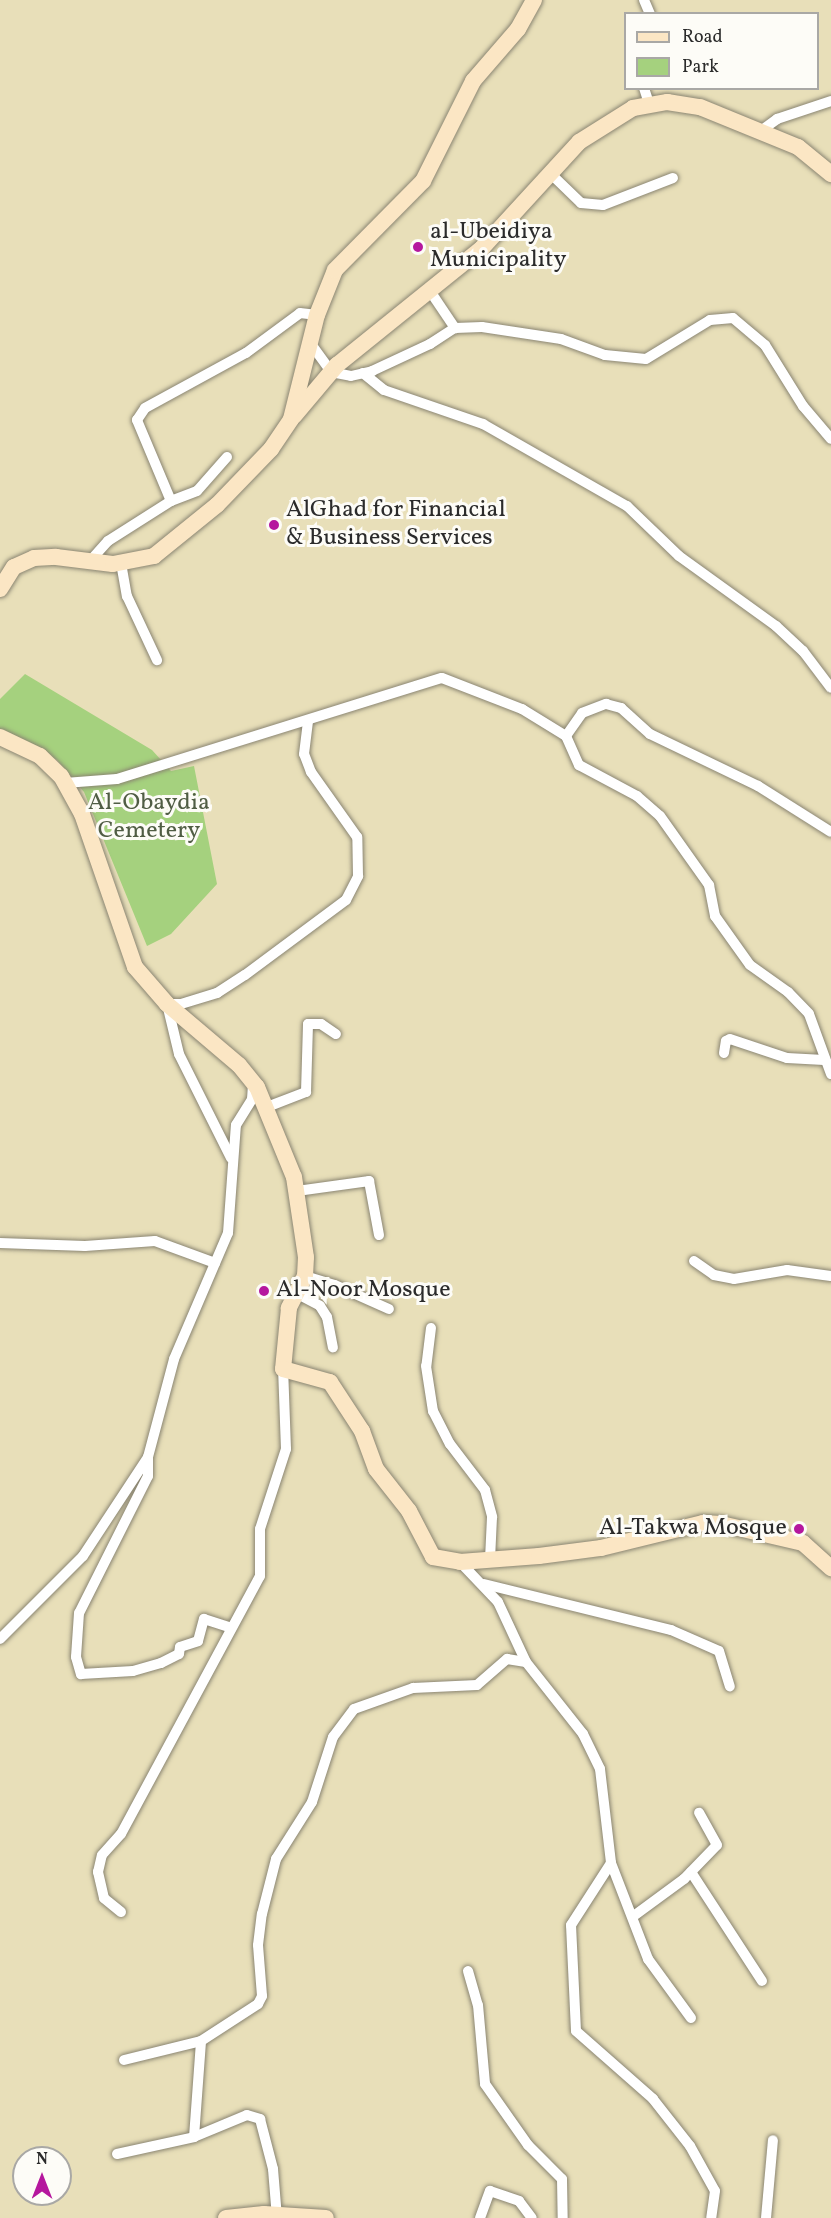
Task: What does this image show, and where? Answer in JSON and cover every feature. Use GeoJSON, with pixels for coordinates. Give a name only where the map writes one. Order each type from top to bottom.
{"type":"FeatureCollection","features":[{"type":"Feature","properties":{"kind":"street"},"geometry":{"type":"LineString","coordinates":[[291,419],[317,315],[335,270],[423,181],[473,81],[518,29],[534,0]]}},
{"type":"Feature","properties":{"kind":"street"},"geometry":{"type":"LineString","coordinates":[[0,589],[14,567],[24,561],[56,556],[121,563],[154,556],[217,506],[271,449],[291,419],[331,372],[482,248],[579,142],[646,96],[681,102],[762,130],[798,147],[831,174]]}},
{"type":"Feature","properties":{"kind":"street"},"geometry":{"type":"LineString","coordinates":[[762,130],[777,119],[831,101]]}},
{"type":"Feature","properties":{"kind":"street"},"geometry":{"type":"LineString","coordinates":[[550,173],[581,203],[603,205],[673,178]]}},
{"type":"Feature","properties":{"kind":"street"},"geometry":{"type":"LineString","coordinates":[[430,291],[455,328]]}},
{"type":"Feature","properties":{"kind":"street"},"geometry":{"type":"LineString","coordinates":[[171,501],[137,420],[145,408],[246,353],[300,313],[317,315]]}},
{"type":"Feature","properties":{"kind":"street"},"geometry":{"type":"LineString","coordinates":[[311,344],[331,372],[351,376],[430,344],[455,328],[482,327],[561,339],[605,355],[646,358],[710,320],[733,318],[765,345],[803,406],[831,439]]}},
{"type":"Feature","properties":{"kind":"street"},"geometry":{"type":"LineString","coordinates":[[363,373],[384,390],[483,424],[627,506],[679,556],[776,626],[803,651],[831,688]]}},
{"type":"Feature","properties":{"kind":"street"},"geometry":{"type":"LineString","coordinates":[[90,561],[108,541],[171,501],[197,491],[227,458]]}},
{"type":"Feature","properties":{"kind":"street"},"geometry":{"type":"LineString","coordinates":[[121,563],[127,596],[157,660]]}},
{"type":"Feature","properties":{"kind":"street"},"geometry":{"type":"LineString","coordinates":[[65,783],[117,779],[442,678],[522,709],[566,736],[579,765],[637,796],[660,816],[709,885],[715,916],[750,965],[788,992],[809,1014],[831,1074]]}},
{"type":"Feature","properties":{"kind":"street"},"geometry":{"type":"LineString","coordinates":[[566,736],[582,713],[606,704],[621,708],[650,734],[758,786],[831,832]]}},
{"type":"Feature","properties":{"kind":"street"},"geometry":{"type":"LineString","coordinates":[[167,1004],[181,1004],[217,993],[245,975],[346,900],[358,876],[357,837],[317,781],[304,754],[308,720]]}},
{"type":"Feature","properties":{"kind":"street"},"geometry":{"type":"LineString","coordinates":[[0,737],[40,756],[65,783],[86,824],[135,967],[167,1004],[239,1065],[253,1083],[267,1107],[297,1191],[306,1257],[305,1276],[289,1308],[283,1370],[286,1449],[260,1529],[260,1576],[229,1627],[121,1834],[102,1855],[98,1872],[104,1898],[121,1912]]}},
{"type":"Feature","properties":{"kind":"street"},"geometry":{"type":"LineString","coordinates":[[167,1004],[179,1054],[232,1161]]}},
{"type":"Feature","properties":{"kind":"street"},"geometry":{"type":"LineString","coordinates":[[267,1107],[306,1092],[308,1024],[321,1024],[336,1034]]}},
{"type":"Feature","properties":{"kind":"street"},"geometry":{"type":"LineString","coordinates":[[724,1053],[726,1041],[730,1039],[787,1058],[824,1060]]}},
{"type":"Feature","properties":{"kind":"street"},"geometry":{"type":"LineString","coordinates":[[229,1627],[204,1619],[198,1641],[180,1647],[179,1654],[161,1663],[133,1671],[81,1674],[76,1657],[79,1613],[148,1476],[148,1457],[174,1359],[228,1233],[236,1125],[252,1099],[253,1083]]}},
{"type":"Feature","properties":{"kind":"street"},"geometry":{"type":"LineString","coordinates":[[297,1191],[369,1181],[379,1235]]}},
{"type":"Feature","properties":{"kind":"street"},"geometry":{"type":"LineString","coordinates":[[0,1243],[18,1240],[85,1246],[155,1241],[215,1263]]}},
{"type":"Feature","properties":{"kind":"street"},"geometry":{"type":"LineString","coordinates":[[694,1261],[714,1275],[734,1278],[787,1270],[831,1276]]}},
{"type":"Feature","properties":{"kind":"street"},"geometry":{"type":"LineString","coordinates":[[305,1276],[335,1285],[389,1309]]}},
{"type":"Feature","properties":{"kind":"street"},"geometry":{"type":"LineString","coordinates":[[296,1293],[320,1306],[327,1317],[333,1347]]}},
{"type":"Feature","properties":{"kind":"street"},"geometry":{"type":"LineString","coordinates":[[431,1328],[426,1366],[433,1411],[450,1444],[486,1490],[492,1517],[490,1560]]}},
{"type":"Feature","properties":{"kind":"street"},"geometry":{"type":"LineString","coordinates":[[283,1370],[330,1382],[362,1431],[376,1469],[409,1511],[426,1548],[433,1557],[460,1562],[601,1548],[655,1532],[712,1523],[803,1543],[831,1568]]}},
{"type":"Feature","properties":{"kind":"street"},"geometry":{"type":"LineString","coordinates":[[0,1639],[83,1556],[148,1457]]}},
{"type":"Feature","properties":{"kind":"street"},"geometry":{"type":"LineString","coordinates":[[460,1562],[484,1584],[517,1637],[526,1662],[584,1734],[600,1769],[611,1863],[634,1915],[648,1959],[691,2018]]}},
{"type":"Feature","properties":{"kind":"street"},"geometry":{"type":"LineString","coordinates":[[484,1584],[671,1630],[719,1651],[730,1686]]}},
{"type":"Feature","properties":{"kind":"street"},"geometry":{"type":"LineString","coordinates":[[124,2060],[201,2041],[252,2010],[262,1996],[258,1945],[276,1859],[312,1802],[333,1737],[354,1709],[413,1688],[477,1685],[507,1659],[526,1662]]}},
{"type":"Feature","properties":{"kind":"street"},"geometry":{"type":"LineString","coordinates":[[634,1915],[691,1872],[717,1845],[699,1813]]}},
{"type":"Feature","properties":{"kind":"street"},"geometry":{"type":"LineString","coordinates":[[611,1863],[571,1925],[576,2031],[597,2045],[653,2099],[690,2146],[715,2191],[711,2218]]}},
{"type":"Feature","properties":{"kind":"street"},"geometry":{"type":"LineString","coordinates":[[691,1872],[762,1981]]}},
{"type":"Feature","properties":{"kind":"street"},"geometry":{"type":"LineString","coordinates":[[468,1971],[478,2005],[485,2084],[528,2145],[562,2179],[563,2218]]}},
{"type":"Feature","properties":{"kind":"street"},"geometry":{"type":"LineString","coordinates":[[194,2137],[201,2041]]}},
{"type":"Feature","properties":{"kind":"street"},"geometry":{"type":"LineString","coordinates":[[117,2154],[194,2137],[247,2115],[260,2119],[273,2169],[276,2216]]}},
{"type":"Feature","properties":{"kind":"street"},"geometry":{"type":"LineString","coordinates":[[766,2218],[773,2140]]}},
{"type":"Feature","properties":{"kind":"street"},"geometry":{"type":"LineString","coordinates":[[480,2218],[490,2191],[519,2200],[532,2218]]}},
{"type":"Feature","properties":{"kind":"street"},"geometry":{"type":"LineString","coordinates":[[226,2218],[276,2216],[326,2218]]}},
{"type":"Feature","properties":{"kind":"green space","name":"Al-Obaydia Cemetery"},"geometry":{"type":"Polygon","coordinates":[[[25,674],[152,750],[171,771],[194,766],[217,884],[171,934],[147,946],[84,792],[57,760],[0,729],[0,699],[25,674]]]}},
{"type":"Feature","properties":{"kind":"place","name":"al-Ubeidiya Municipality"},"geometry":{"type":"Point","coordinates":[418,247]}},
{"type":"Feature","properties":{"kind":"place","name":"AlGhad for Financial & Business Services"},"geometry":{"type":"Point","coordinates":[274,525]}},
{"type":"Feature","properties":{"kind":"place","name":"Al-Noor Mosque"},"geometry":{"type":"Point","coordinates":[264,1291]}},
{"type":"Feature","properties":{"kind":"place","name":"Al-Takwa Mosque"},"geometry":{"type":"Point","coordinates":[799,1529]}}]}
